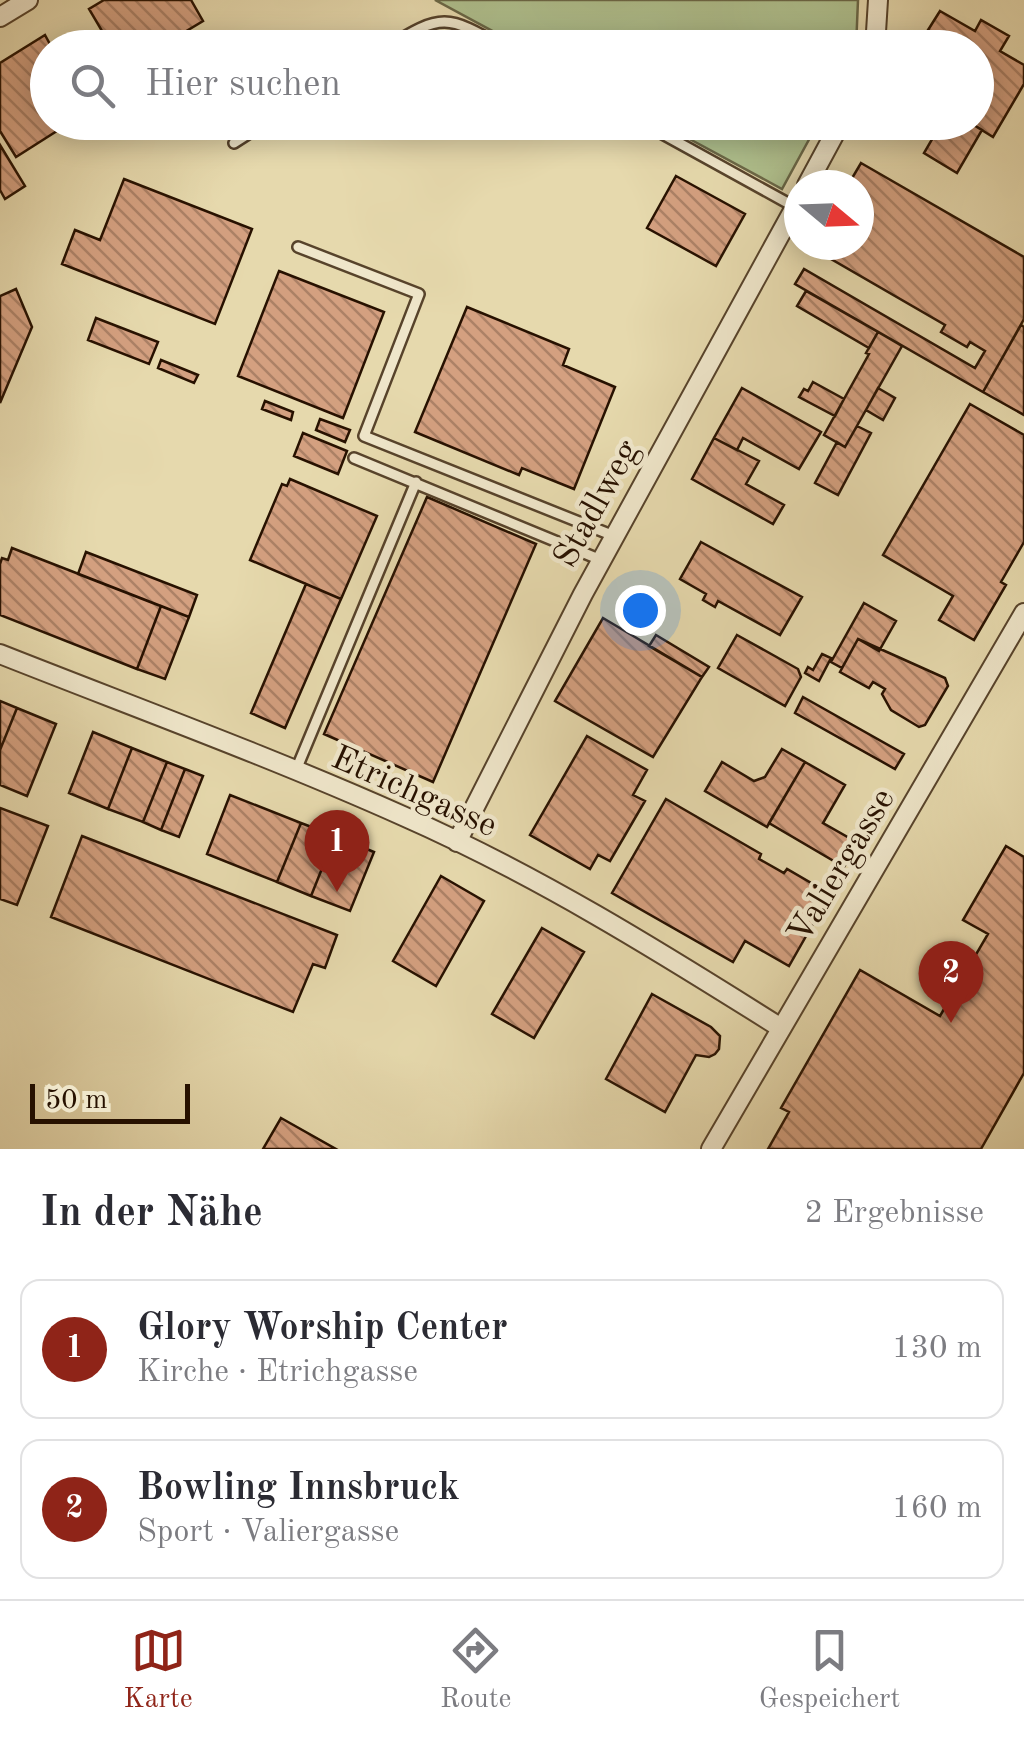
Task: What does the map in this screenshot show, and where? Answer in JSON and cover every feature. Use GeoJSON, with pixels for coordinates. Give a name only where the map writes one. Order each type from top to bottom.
{"type":"FeatureCollection","features":[{"type":"Feature","properties":{"kind":"street"},"geometry":{"type":"LineString","coordinates":[[0,17],[28,0]]}},
{"type":"Feature","properties":{"kind":"street"},"geometry":{"type":"LineString","coordinates":[[876,30],[878,0]]}},
{"type":"Feature","properties":{"kind":"street"},"geometry":{"type":"LineString","coordinates":[[815,170],[831,140]]}},
{"type":"Feature","properties":{"kind":"street","name":"Stadlweg"},"geometry":{"type":"LineString","coordinates":[[456,842],[601,560],[784,227]]}},
{"type":"Feature","properties":{"kind":"street","name":"Valiergasse"},"geometry":{"type":"LineString","coordinates":[[711,1149],[1024,613]]}},
{"type":"Feature","properties":{"kind":"street","name":"Etrichgasse"},"geometry":{"type":"LineString","coordinates":[[0,654],[404,816],[630,934],[781,1028]]}},
{"type":"Feature","properties":{"kind":"lane"},"geometry":{"type":"LineString","coordinates":[[415,30],[426,23],[446,20],[474,30]]}},
{"type":"Feature","properties":{"kind":"lane"},"geometry":{"type":"LineString","coordinates":[[234,143],[239,140]]}},
{"type":"Feature","properties":{"kind":"lane"},"geometry":{"type":"LineString","coordinates":[[676,140],[784,196]]}},
{"type":"Feature","properties":{"kind":"lane"},"geometry":{"type":"LineString","coordinates":[[298,247],[418,294],[364,436],[614,536]]}},
{"type":"Feature","properties":{"kind":"lane"},"geometry":{"type":"LineString","coordinates":[[354,458],[601,560]]}},
{"type":"Feature","properties":{"kind":"lane"},"geometry":{"type":"LineString","coordinates":[[295,772],[416,482]]}},
{"type":"Feature","properties":{"kind":"green space"},"geometry":{"type":"Polygon","coordinates":[[[435,0],[858,0],[857,30],[491,30],[435,0]]]}},
{"type":"Feature","properties":{"kind":"green space"},"geometry":{"type":"Polygon","coordinates":[[[691,140],[809,140],[792,170],[784,170],[782,189],[691,140]]]}},
{"type":"Feature","properties":{"kind":"building"},"geometry":{"type":"Polygon","coordinates":[[[104,0],[191,0],[203,21],[188,30],[101,30],[89,9],[104,0]]]}},
{"type":"Feature","properties":{"kind":"building"},"geometry":{"type":"Polygon","coordinates":[[[940,11],[973,30],[928,30],[940,11]]]}},
{"type":"Feature","properties":{"kind":"building"},"geometry":{"type":"Polygon","coordinates":[[[981,20],[1009,36],[1000,51],[1024,65],[1024,84],[994,135],[994,30],[976,30],[981,20]]]}},
{"type":"Feature","properties":{"kind":"building"},"geometry":{"type":"Polygon","coordinates":[[[30,44],[30,140],[43,140],[16,157],[0,131],[0,63],[30,44]]]}},
{"type":"Feature","properties":{"kind":"building"},"geometry":{"type":"Polygon","coordinates":[[[932,140],[976,140],[957,173],[924,153],[932,140]]]}},
{"type":"Feature","properties":{"kind":"building"},"geometry":{"type":"Polygon","coordinates":[[[0,145],[25,186],[5,199],[0,190],[0,145]]]}},
{"type":"Feature","properties":{"kind":"building"},"geometry":{"type":"Polygon","coordinates":[[[874,170],[1024,257],[1024,319],[983,392],[795,284],[804,269],[975,368],[985,351],[970,342],[967,347],[941,332],[945,325],[833,260],[874,260],[874,170]]]}},
{"type":"Feature","properties":{"kind":"building"},"geometry":{"type":"Polygon","coordinates":[[[676,176],[745,214],[716,266],[647,228],[676,176]]]}},
{"type":"Feature","properties":{"kind":"building"},"geometry":{"type":"Polygon","coordinates":[[[124,179],[252,229],[215,324],[62,264],[75,230],[100,240],[124,179]]]}},
{"type":"Feature","properties":{"kind":"building"},"geometry":{"type":"Polygon","coordinates":[[[279,271],[384,312],[343,418],[238,376],[279,271]]]}},
{"type":"Feature","properties":{"kind":"building"},"geometry":{"type":"Polygon","coordinates":[[[16,289],[32,327],[0,403],[0,296],[16,289]]]}},
{"type":"Feature","properties":{"kind":"building"},"geometry":{"type":"Polygon","coordinates":[[[806,291],[878,332],[869,348],[797,306],[806,291]]]}},
{"type":"Feature","properties":{"kind":"building"},"geometry":{"type":"Polygon","coordinates":[[[467,307],[569,349],[563,365],[615,387],[574,489],[522,468],[519,475],[415,432],[467,307]]]}},
{"type":"Feature","properties":{"kind":"building"},"geometry":{"type":"Polygon","coordinates":[[[96,318],[158,342],[149,364],[88,340],[96,318]]]}},
{"type":"Feature","properties":{"kind":"building"},"geometry":{"type":"Polygon","coordinates":[[[1021,325],[1024,327],[1024,415],[983,392],[1021,325]]]}},
{"type":"Feature","properties":{"kind":"building"},"geometry":{"type":"Polygon","coordinates":[[[878,332],[902,346],[845,447],[824,435],[878,332]]]}},
{"type":"Feature","properties":{"kind":"building"},"geometry":{"type":"Polygon","coordinates":[[[161,360],[198,375],[194,383],[158,368],[161,360]]]}},
{"type":"Feature","properties":{"kind":"building"},"geometry":{"type":"Polygon","coordinates":[[[813,382],[844,399],[835,416],[799,397],[813,382]]]}},
{"type":"Feature","properties":{"kind":"building"},"geometry":{"type":"Polygon","coordinates":[[[742,388],[821,432],[799,469],[743,438],[737,450],[714,438],[742,388]]]}},
{"type":"Feature","properties":{"kind":"building"},"geometry":{"type":"Polygon","coordinates":[[[878,388],[895,398],[883,420],[866,410],[878,388]]]}},
{"type":"Feature","properties":{"kind":"building"},"geometry":{"type":"Polygon","coordinates":[[[265,401],[293,412],[291,420],[262,409],[265,401]]]}},
{"type":"Feature","properties":{"kind":"building"},"geometry":{"type":"Polygon","coordinates":[[[970,404],[1024,435],[1024,542],[1001,582],[1006,585],[974,640],[939,620],[953,596],[883,555],[970,404]]]}},
{"type":"Feature","properties":{"kind":"building"},"geometry":{"type":"Polygon","coordinates":[[[320,419],[350,430],[345,442],[316,430],[320,419]]]}},
{"type":"Feature","properties":{"kind":"building"},"geometry":{"type":"Polygon","coordinates":[[[857,426],[871,433],[838,495],[815,483],[837,442],[845,447],[857,426]]]}},
{"type":"Feature","properties":{"kind":"building"},"geometry":{"type":"Polygon","coordinates":[[[303,433],[347,451],[338,474],[294,456],[303,433]]]}},
{"type":"Feature","properties":{"kind":"building"},"geometry":{"type":"Polygon","coordinates":[[[714,438],[759,461],[746,484],[784,505],[773,524],[692,479],[714,438]]]}},
{"type":"Feature","properties":{"kind":"building"},"geometry":{"type":"Polygon","coordinates":[[[290,479],[377,516],[341,599],[250,560],[282,484],[287,486],[290,479]]]}},
{"type":"Feature","properties":{"kind":"building"},"geometry":{"type":"Polygon","coordinates":[[[427,497],[536,544],[433,782],[324,734],[427,497]]]}},
{"type":"Feature","properties":{"kind":"building"},"geometry":{"type":"Polygon","coordinates":[[[701,542],[802,597],[780,635],[718,601],[715,607],[703,600],[706,594],[680,579],[701,542]]]}},
{"type":"Feature","properties":{"kind":"building"},"geometry":{"type":"Polygon","coordinates":[[[12,548],[161,606],[137,669],[0,615],[0,564],[2,558],[8,560],[12,548]]]}},
{"type":"Feature","properties":{"kind":"building"},"geometry":{"type":"Polygon","coordinates":[[[86,552],[197,595],[189,617],[78,574],[86,552]]]}},
{"type":"Feature","properties":{"kind":"building"},"geometry":{"type":"Polygon","coordinates":[[[306,584],[341,599],[285,728],[251,713],[306,584]]]}},
{"type":"Feature","properties":{"kind":"building"},"geometry":{"type":"Polygon","coordinates":[[[864,603],[896,621],[879,651],[858,639],[842,668],[831,662],[864,603]]]}},
{"type":"Feature","properties":{"kind":"building"},"geometry":{"type":"Polygon","coordinates":[[[161,606],[189,617],[165,679],[137,669],[161,606]]]}},
{"type":"Feature","properties":{"kind":"building"},"geometry":{"type":"Polygon","coordinates":[[[603,618],[702,677],[653,757],[555,701],[603,618]]]}},
{"type":"Feature","properties":{"kind":"building"},"geometry":{"type":"Polygon","coordinates":[[[656,635],[709,667],[702,677],[649,646],[656,635]]]}},
{"type":"Feature","properties":{"kind":"building"},"geometry":{"type":"Polygon","coordinates":[[[737,635],[798,669],[801,677],[785,706],[718,668],[737,635]]]}},
{"type":"Feature","properties":{"kind":"building"},"geometry":{"type":"Polygon","coordinates":[[[858,639],[945,678],[948,686],[925,725],[919,727],[891,710],[882,694],[885,689],[873,682],[869,688],[840,672],[858,639]]]}},
{"type":"Feature","properties":{"kind":"building"},"geometry":{"type":"Polygon","coordinates":[[[822,654],[831,658],[819,681],[805,673],[808,667],[813,670],[822,654]]]}},
{"type":"Feature","properties":{"kind":"building"},"geometry":{"type":"Polygon","coordinates":[[[803,697],[904,754],[895,769],[795,713],[803,697]]]}},
{"type":"Feature","properties":{"kind":"building"},"geometry":{"type":"Polygon","coordinates":[[[0,701],[17,708],[0,750],[0,701]]]}},
{"type":"Feature","properties":{"kind":"building"},"geometry":{"type":"Polygon","coordinates":[[[17,708],[56,724],[27,796],[0,785],[0,750],[17,708]]]}},
{"type":"Feature","properties":{"kind":"building"},"geometry":{"type":"Polygon","coordinates":[[[93,732],[132,748],[108,809],[69,793],[93,732]]]}},
{"type":"Feature","properties":{"kind":"building"},"geometry":{"type":"Polygon","coordinates":[[[587,736],[647,770],[633,795],[645,801],[610,861],[598,855],[590,869],[530,835],[587,736]]]}},
{"type":"Feature","properties":{"kind":"building"},"geometry":{"type":"Polygon","coordinates":[[[132,748],[167,762],[143,822],[108,809],[132,748]]]}},
{"type":"Feature","properties":{"kind":"building"},"geometry":{"type":"Polygon","coordinates":[[[782,749],[805,762],[767,827],[705,791],[722,762],[754,781],[765,777],[782,749]]]}},
{"type":"Feature","properties":{"kind":"building"},"geometry":{"type":"Polygon","coordinates":[[[167,762],[185,769],[161,830],[143,822],[167,762]]]}},
{"type":"Feature","properties":{"kind":"building"},"geometry":{"type":"Polygon","coordinates":[[[805,762],[845,785],[823,823],[858,843],[844,867],[769,823],[805,762]]]}},
{"type":"Feature","properties":{"kind":"building"},"geometry":{"type":"Polygon","coordinates":[[[185,769],[203,776],[179,837],[161,830],[185,769]]]}},
{"type":"Feature","properties":{"kind":"building"},"geometry":{"type":"Polygon","coordinates":[[[230,795],[301,823],[277,882],[207,854],[230,795]]]}},
{"type":"Feature","properties":{"kind":"building"},"geometry":{"type":"Polygon","coordinates":[[[666,799],[761,854],[759,859],[784,873],[787,869],[830,894],[789,966],[745,941],[733,962],[612,893],[666,799]]]}},
{"type":"Feature","properties":{"kind":"building"},"geometry":{"type":"Polygon","coordinates":[[[0,808],[48,826],[17,905],[0,899],[0,808]]]}},
{"type":"Feature","properties":{"kind":"building"},"geometry":{"type":"Polygon","coordinates":[[[301,823],[335,836],[311,896],[277,882],[301,823]]]}},
{"type":"Feature","properties":{"kind":"building"},"geometry":{"type":"Polygon","coordinates":[[[82,836],[337,935],[325,968],[313,964],[293,1012],[51,917],[82,836]]]}},
{"type":"Feature","properties":{"kind":"building"},"geometry":{"type":"Polygon","coordinates":[[[335,836],[374,852],[350,911],[311,896],[335,836]]]}},
{"type":"Feature","properties":{"kind":"building"},"geometry":{"type":"Polygon","coordinates":[[[1006,846],[1024,857],[1024,1073],[981,1149],[768,1149],[789,1112],[781,1108],[860,970],[940,1016],[988,934],[963,920],[1006,846]]]}},
{"type":"Feature","properties":{"kind":"building"},"geometry":{"type":"Polygon","coordinates":[[[441,876],[484,901],[436,986],[393,961],[441,876]]]}},
{"type":"Feature","properties":{"kind":"building"},"geometry":{"type":"Polygon","coordinates":[[[542,928],[584,952],[534,1038],[492,1014],[542,928]]]}},
{"type":"Feature","properties":{"kind":"building"},"geometry":{"type":"Polygon","coordinates":[[[652,994],[720,1036],[715,1054],[696,1055],[665,1112],[606,1079],[652,994]]]}},
{"type":"Feature","properties":{"kind":"building"},"geometry":{"type":"Polygon","coordinates":[[[281,1118],[336,1149],[263,1149],[281,1118]]]}},
{"type":"Feature","properties":{"kind":"place","name":"Glory Worship Center"},"geometry":{"type":"Point","coordinates":[337,892]}},
{"type":"Feature","properties":{"kind":"place","name":"Bowling Innsbruck"},"geometry":{"type":"Point","coordinates":[951,1023]}}]}
